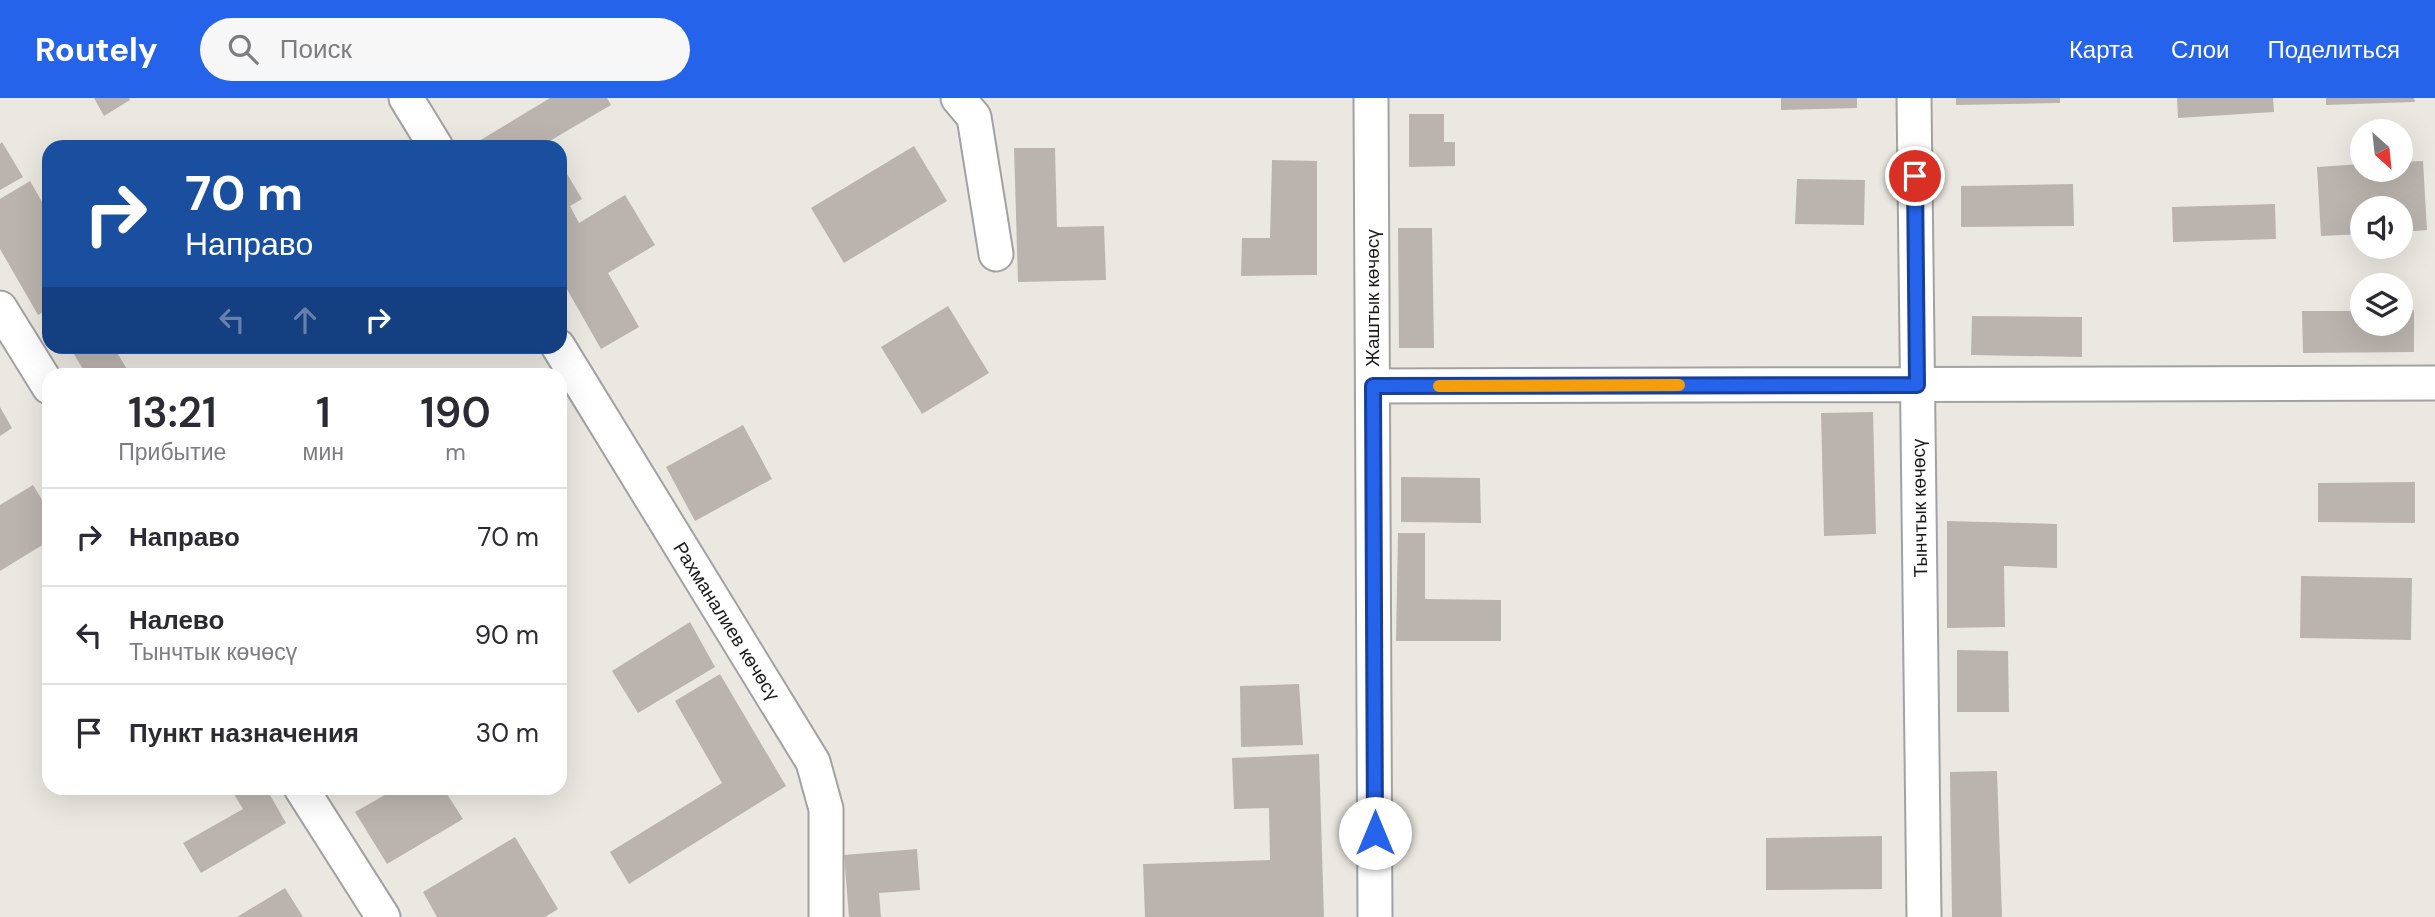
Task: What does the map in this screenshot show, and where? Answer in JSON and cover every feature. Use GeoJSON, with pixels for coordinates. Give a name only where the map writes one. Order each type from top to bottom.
{"type":"FeatureCollection","features":[{"type":"Feature","properties":{"kind":"street"},"geometry":{"type":"LineString","coordinates":[[406,98],[432,140]]}},
{"type":"Feature","properties":{"kind":"street"},"geometry":{"type":"LineString","coordinates":[[958,98],[974,117],[996,254]]}},
{"type":"Feature","properties":{"kind":"street","name":"Жаштык көчөсү"},"geometry":{"type":"LineString","coordinates":[[1371,98],[1375,917]]}},
{"type":"Feature","properties":{"kind":"street","name":"Тынчтык көчөсү"},"geometry":{"type":"LineString","coordinates":[[1914,98],[1924,917]]}},
{"type":"Feature","properties":{"kind":"street"},"geometry":{"type":"LineString","coordinates":[[0,308],[42,376]]}},
{"type":"Feature","properties":{"kind":"street","name":"Рахманалиев көчөсү"},"geometry":{"type":"LineString","coordinates":[[563,354],[813,762],[826,809],[826,917]]}},
{"type":"Feature","properties":{"kind":"street"},"geometry":{"type":"LineString","coordinates":[[1373,386],[2435,383]]}},
{"type":"Feature","properties":{"kind":"street"},"geometry":{"type":"LineString","coordinates":[[305,795],[383,917]]}},
{"type":"Feature","properties":{"kind":"building"},"geometry":{"type":"Polygon","coordinates":[[[94,98],[129,98],[130,100],[104,116],[94,98]]]}},
{"type":"Feature","properties":{"kind":"building"},"geometry":{"type":"Polygon","coordinates":[[[550,98],[607,98],[611,105],[551,140],[481,140],[550,98]]]}},
{"type":"Feature","properties":{"kind":"building"},"geometry":{"type":"Polygon","coordinates":[[[1781,98],[1857,98],[1857,108],[1781,110],[1781,98]]]}},
{"type":"Feature","properties":{"kind":"building"},"geometry":{"type":"Polygon","coordinates":[[[1956,98],[2060,98],[2060,103],[1956,105],[1956,98]]]}},
{"type":"Feature","properties":{"kind":"building"},"geometry":{"type":"Polygon","coordinates":[[[2177,98],[2273,98],[2274,112],[2178,118],[2177,98]]]}},
{"type":"Feature","properties":{"kind":"building"},"geometry":{"type":"Polygon","coordinates":[[[2326,98],[2414,98],[2415,102],[2326,105],[2326,98]]]}},
{"type":"Feature","properties":{"kind":"building"},"geometry":{"type":"Polygon","coordinates":[[[1409,114],[1444,114],[1444,142],[1455,142],[1455,166],[1409,167],[1409,114]]]}},
{"type":"Feature","properties":{"kind":"building"},"geometry":{"type":"Polygon","coordinates":[[[2,142],[23,177],[0,190],[0,144],[2,142]]]}},
{"type":"Feature","properties":{"kind":"building"},"geometry":{"type":"Polygon","coordinates":[[[914,146],[947,201],[844,263],[811,208],[914,146]]]}},
{"type":"Feature","properties":{"kind":"building"},"geometry":{"type":"Polygon","coordinates":[[[1014,148],[1055,148],[1057,227],[1104,226],[1106,280],[1018,282],[1014,148]]]}},
{"type":"Feature","properties":{"kind":"building"},"geometry":{"type":"Polygon","coordinates":[[[1272,160],[1317,161],[1317,275],[1241,276],[1242,238],[1270,238],[1272,160]]]}},
{"type":"Feature","properties":{"kind":"building"},"geometry":{"type":"Polygon","coordinates":[[[2413,161],[2423,161],[2427,230],[2413,231],[2413,196],[2350,196],[2350,235],[2321,236],[2317,167],[2350,165],[2350,182],[2413,182],[2413,161]]]}},
{"type":"Feature","properties":{"kind":"building"},"geometry":{"type":"Polygon","coordinates":[[[567,174],[582,199],[570,206],[579,223],[625,195],[655,245],[608,273],[639,327],[601,349],[567,289],[567,174]]]}},
{"type":"Feature","properties":{"kind":"building"},"geometry":{"type":"Polygon","coordinates":[[[1797,179],[1865,180],[1864,225],[1795,224],[1797,179]]]}},
{"type":"Feature","properties":{"kind":"building"},"geometry":{"type":"Polygon","coordinates":[[[30,181],[42,202],[42,313],[38,315],[0,249],[0,199],[30,181]]]}},
{"type":"Feature","properties":{"kind":"building"},"geometry":{"type":"Polygon","coordinates":[[[2073,184],[2074,226],[1961,227],[1961,186],[2073,184]]]}},
{"type":"Feature","properties":{"kind":"building"},"geometry":{"type":"Polygon","coordinates":[[[2275,204],[2276,239],[2173,242],[2172,207],[2275,204]]]}},
{"type":"Feature","properties":{"kind":"building"},"geometry":{"type":"Polygon","coordinates":[[[1398,228],[1432,228],[1434,348],[1399,348],[1398,228]]]}},
{"type":"Feature","properties":{"kind":"building"},"geometry":{"type":"Polygon","coordinates":[[[948,306],[989,373],[922,414],[881,347],[948,306]]]}},
{"type":"Feature","properties":{"kind":"building"},"geometry":{"type":"Polygon","coordinates":[[[2414,310],[2414,352],[2303,353],[2302,311],[2350,311],[2350,336],[2413,336],[2414,310]]]}},
{"type":"Feature","properties":{"kind":"building"},"geometry":{"type":"Polygon","coordinates":[[[1972,316],[2082,317],[2082,357],[1971,355],[1972,316]]]}},
{"type":"Feature","properties":{"kind":"building"},"geometry":{"type":"Polygon","coordinates":[[[74,354],[118,354],[126,368],[82,368],[74,354]]]}},
{"type":"Feature","properties":{"kind":"building"},"geometry":{"type":"Polygon","coordinates":[[[0,407],[12,428],[0,436],[0,407]]]}},
{"type":"Feature","properties":{"kind":"building"},"geometry":{"type":"Polygon","coordinates":[[[1873,412],[1876,534],[1824,536],[1821,413],[1873,412]]]}},
{"type":"Feature","properties":{"kind":"building"},"geometry":{"type":"Polygon","coordinates":[[[743,425],[772,479],[695,521],[666,467],[743,425]]]}},
{"type":"Feature","properties":{"kind":"building"},"geometry":{"type":"Polygon","coordinates":[[[1401,477],[1480,478],[1481,523],[1401,522],[1401,477]]]}},
{"type":"Feature","properties":{"kind":"building"},"geometry":{"type":"Polygon","coordinates":[[[2415,482],[2415,523],[2318,522],[2318,483],[2415,482]]]}},
{"type":"Feature","properties":{"kind":"building"},"geometry":{"type":"Polygon","coordinates":[[[33,485],[42,500],[42,545],[0,571],[0,505],[33,485]]]}},
{"type":"Feature","properties":{"kind":"building"},"geometry":{"type":"Polygon","coordinates":[[[1947,521],[2057,524],[2057,568],[2004,566],[2005,627],[1947,628],[1947,521]]]}},
{"type":"Feature","properties":{"kind":"building"},"geometry":{"type":"Polygon","coordinates":[[[1398,533],[1425,533],[1425,599],[1501,600],[1501,641],[1396,641],[1398,533]]]}},
{"type":"Feature","properties":{"kind":"building"},"geometry":{"type":"Polygon","coordinates":[[[2301,576],[2412,578],[2411,640],[2300,638],[2301,576]]]}},
{"type":"Feature","properties":{"kind":"building"},"geometry":{"type":"Polygon","coordinates":[[[690,622],[715,667],[638,713],[612,671],[690,622]]]}},
{"type":"Feature","properties":{"kind":"building"},"geometry":{"type":"Polygon","coordinates":[[[1957,650],[2008,651],[2009,712],[1957,712],[1957,650]]]}},
{"type":"Feature","properties":{"kind":"building"},"geometry":{"type":"Polygon","coordinates":[[[720,674],[786,786],[629,884],[610,852],[722,783],[675,701],[720,674]]]}},
{"type":"Feature","properties":{"kind":"building"},"geometry":{"type":"Polygon","coordinates":[[[1299,684],[1303,745],[1241,747],[1240,686],[1299,684]]]}},
{"type":"Feature","properties":{"kind":"building"},"geometry":{"type":"Polygon","coordinates":[[[1319,754],[1324,917],[1145,917],[1143,864],[1270,860],[1269,808],[1234,809],[1232,758],[1319,754]]]}},
{"type":"Feature","properties":{"kind":"building"},"geometry":{"type":"Polygon","coordinates":[[[1997,771],[2002,917],[1952,917],[1950,772],[1997,771]]]}},
{"type":"Feature","properties":{"kind":"building"},"geometry":{"type":"Polygon","coordinates":[[[234,795],[270,795],[286,823],[201,873],[183,843],[243,809],[234,795]]]}},
{"type":"Feature","properties":{"kind":"building"},"geometry":{"type":"Polygon","coordinates":[[[385,795],[448,795],[463,819],[387,864],[355,812],[385,795]]]}},
{"type":"Feature","properties":{"kind":"building"},"geometry":{"type":"Polygon","coordinates":[[[1882,836],[1882,889],[1766,890],[1766,838],[1882,836]]]}},
{"type":"Feature","properties":{"kind":"building"},"geometry":{"type":"Polygon","coordinates":[[[515,837],[558,909],[545,917],[437,917],[423,892],[515,837]]]}},
{"type":"Feature","properties":{"kind":"building"},"geometry":{"type":"Polygon","coordinates":[[[917,849],[920,890],[879,893],[881,917],[849,917],[844,855],[917,849]]]}},
{"type":"Feature","properties":{"kind":"building"},"geometry":{"type":"Polygon","coordinates":[[[285,888],[303,917],[237,917],[285,888]]]}},
{"type":"Feature","properties":{"kind":"slow traffic"},"geometry":{"type":"LineString","coordinates":[[1439,386],[1679,385]]}},
{"type":"Feature","properties":{"kind":"route"},"geometry":{"type":"LineString","coordinates":[[1375,833],[1373,386],[1917,385],[1915,176]]}}]}
